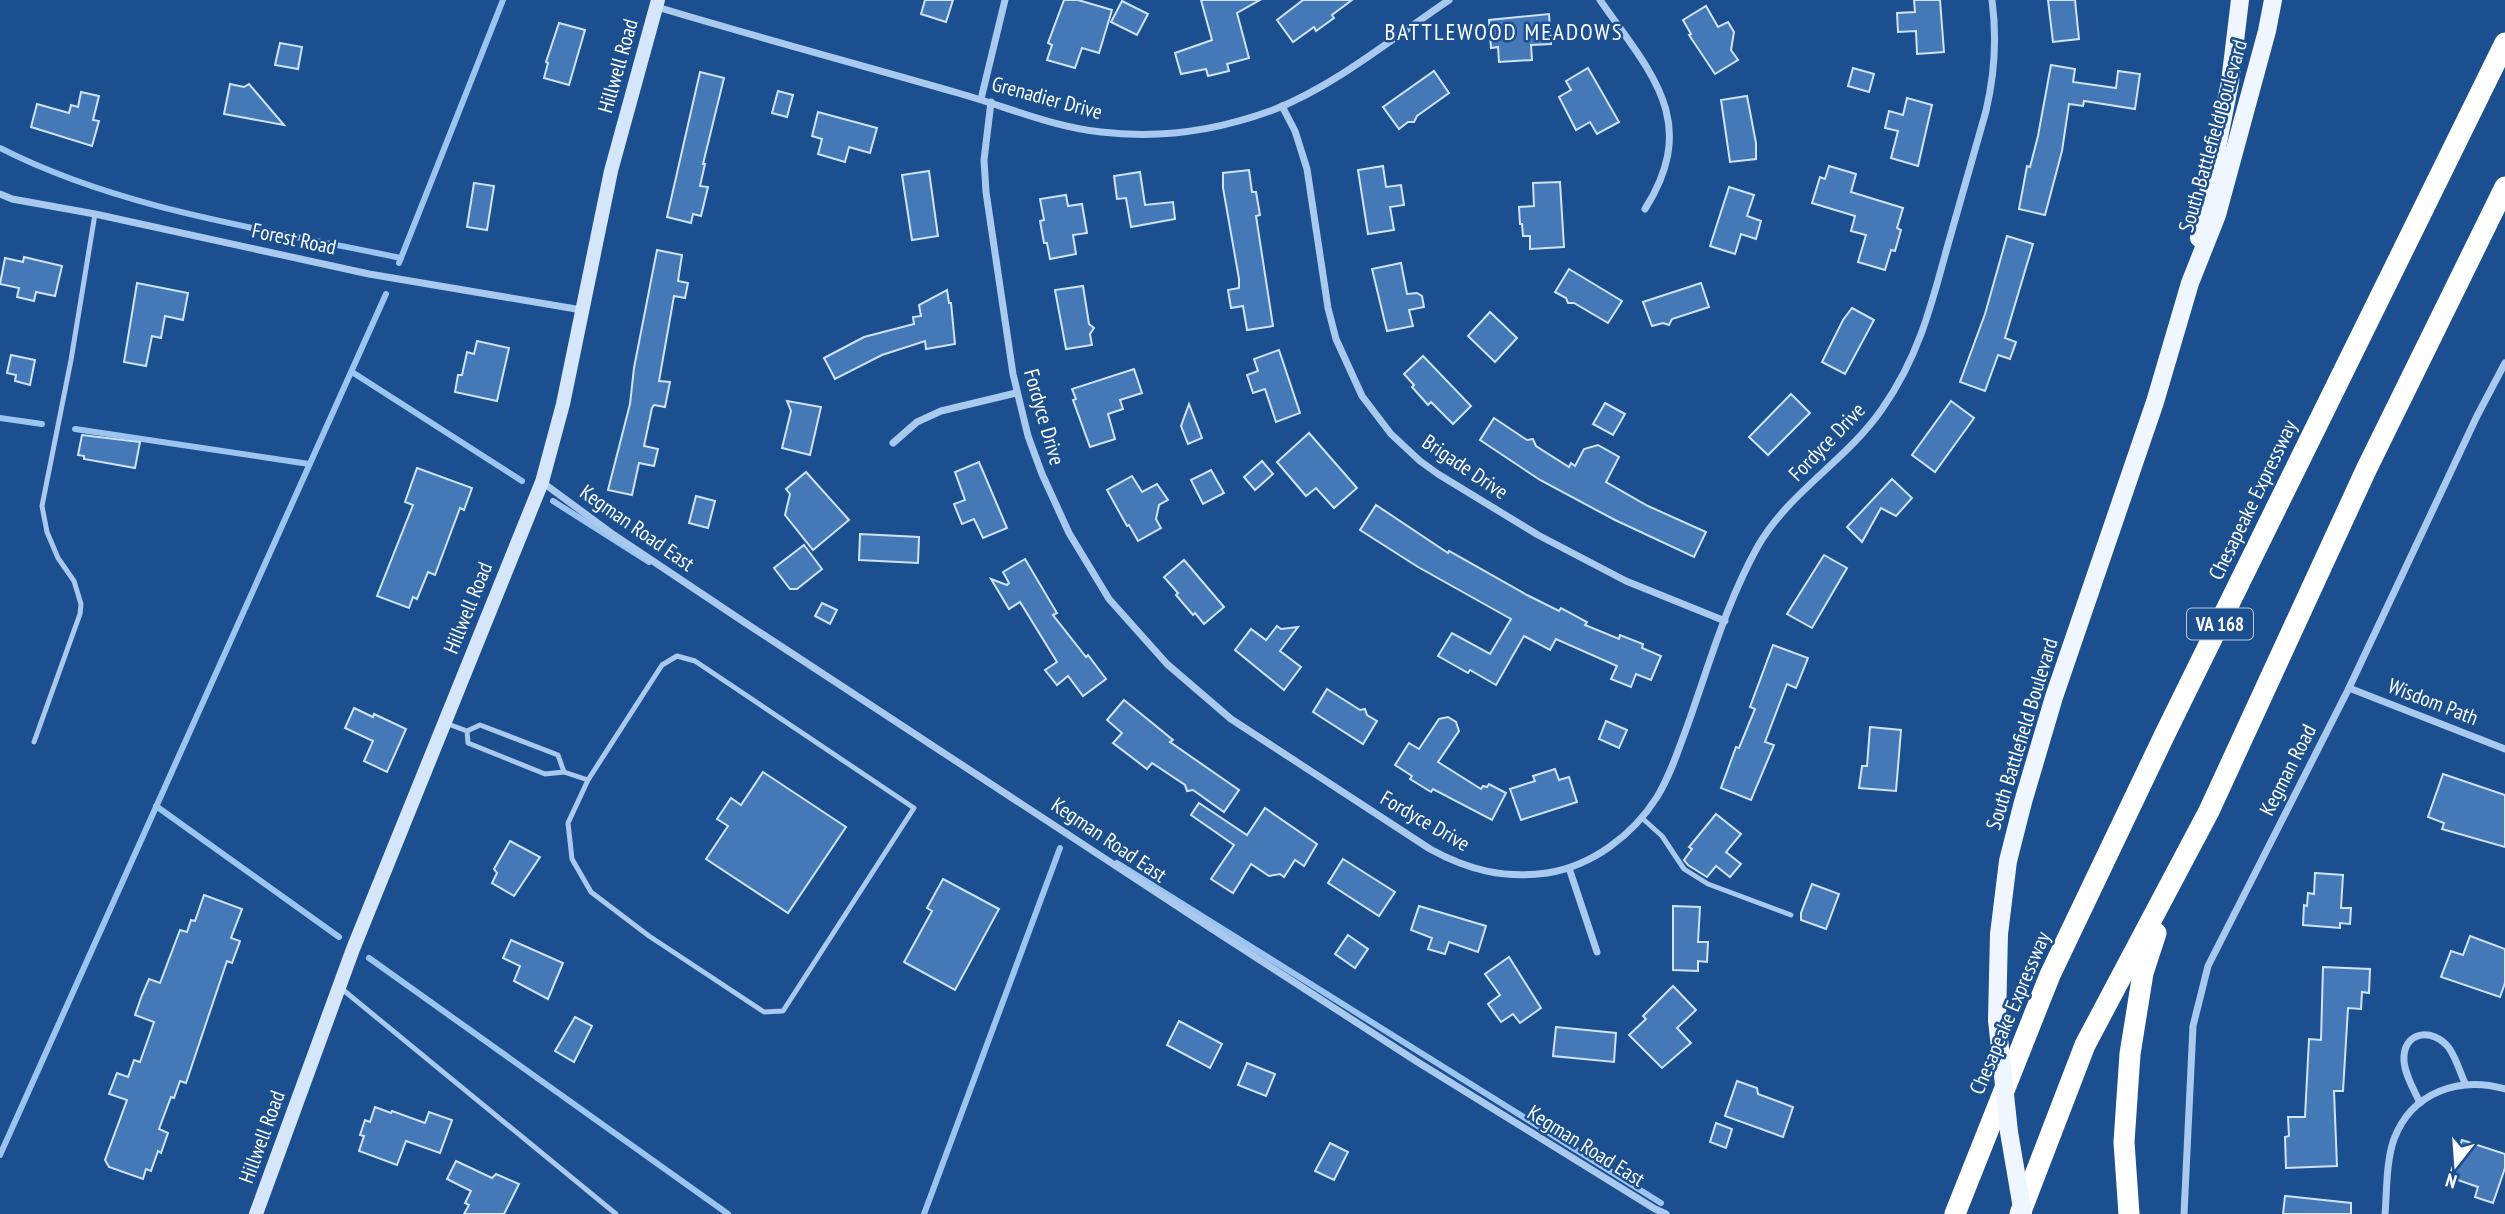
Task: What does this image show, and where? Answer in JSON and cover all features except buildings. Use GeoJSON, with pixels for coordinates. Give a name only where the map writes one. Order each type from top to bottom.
{"type":"FeatureCollection","features":[{"type":"Feature","properties":{"kind":"highway","name":"Chesapeake Expressway"},"geometry":{"type":"LineString","coordinates":[[1955,1214],[2056,963],[2171,721],[2505,43]]}},
{"type":"Feature","properties":{"kind":"highway","name":"VA 168"},"geometry":{"type":"LineString","coordinates":[[2021,1214],[2085,1045],[2209,811],[2366,470],[2505,187]]}},
{"type":"Feature","properties":{"kind":"highway"},"geometry":{"type":"LineString","coordinates":[[2129,1214],[2124,1118],[2130,1054],[2143,972],[2152,942],[2209,811]]}},
{"type":"Feature","properties":{"kind":"main road","name":"South Battlefield Boulevard"},"geometry":{"type":"LineString","coordinates":[[2021,1214],[1997,1020],[1999,934],[2008,861],[2054,697],[2155,402],[2190,282],[2230,82],[2240,0]]}},
{"type":"Feature","properties":{"kind":"main road","name":"South Battlefield Boulevard"},"geometry":{"type":"LineString","coordinates":[[2190,282],[2217,215],[2273,0]]}},
{"type":"Feature","properties":{"kind":"street"},"geometry":{"type":"LineString","coordinates":[[981,99],[1005,0]]}},
{"type":"Feature","properties":{"kind":"street","name":"Grenadier Drive"},"geometry":{"type":"LineString","coordinates":[[657,3],[1052,122],[1099,132],[1137,135],[1218,126],[1282,106],[1321,87],[1449,0]]}},
{"type":"Feature","properties":{"kind":"street"},"geometry":{"type":"LineString","coordinates":[[1600,0],[1653,76],[1666,107],[1671,135],[1669,153],[1659,187],[1645,209]]}},
{"type":"Feature","properties":{"kind":"street","name":"Fordyce Drive"},"geometry":{"type":"LineString","coordinates":[[991,102],[984,160],[986,192],[1016,393],[1042,474],[1069,533],[1109,599],[1182,678],[1230,719],[1452,861],[1504,875],[1530,875],[1569,867],[1606,850],[1642,818],[1670,773],[1725,621],[1760,542],[1784,509],[1857,439],[1881,412],[1903,377],[1924,332],[1993,82],[1996,26],[1993,0]]}},
{"type":"Feature","properties":{"kind":"street","name":"Hillwell Road"},"geometry":{"type":"LineString","coordinates":[[256,1214],[339,987],[542,482],[563,404],[611,171],[657,3]]}},
{"type":"Feature","properties":{"kind":"street","name":"Brigade Drive"},"geometry":{"type":"LineString","coordinates":[[1282,106],[1295,131],[1307,169],[1335,340],[1362,396],[1391,434],[1438,474],[1538,535],[1626,581],[1725,621]]}},
{"type":"Feature","properties":{"kind":"street","name":"Forest Road"},"geometry":{"type":"LineString","coordinates":[[0,194],[12,199],[95,214],[369,274],[582,310]]}},
{"type":"Feature","properties":{"kind":"street","name":"Kegman Road"},"geometry":{"type":"LineString","coordinates":[[2184,1214],[2193,1026],[2208,966],[2349,688],[2477,416],[2505,363]]}},
{"type":"Feature","properties":{"kind":"street"},"geometry":{"type":"LineString","coordinates":[[893,443],[917,422],[941,411],[1016,393]]}},
{"type":"Feature","properties":{"kind":"street","name":"Kegman Road East"},"geometry":{"type":"LineString","coordinates":[[542,482],[614,535],[733,615],[1220,935],[1416,1061],[1667,1214]]}},
{"type":"Feature","properties":{"kind":"street","name":"Wisdom Path"},"geometry":{"type":"LineString","coordinates":[[2349,688],[2505,749]]}},
{"type":"Feature","properties":{"kind":"street"},"geometry":{"type":"LineString","coordinates":[[1569,867],[1597,952]]}},
{"type":"Feature","properties":{"kind":"street"},"geometry":{"type":"LineString","coordinates":[[2420,1103],[2404,1062],[2410,1041],[2418,1034],[2429,1033],[2448,1046],[2465,1083]]}},
{"type":"Feature","properties":{"kind":"street"},"geometry":{"type":"LineString","coordinates":[[2385,1214],[2389,1166],[2395,1138],[2420,1103],[2444,1089],[2465,1083],[2490,1084],[2505,1088]]}},
{"type":"Feature","properties":{"kind":"lane"},"geometry":{"type":"LineString","coordinates":[[34,741],[80,614],[81,604],[74,581],[54,550],[47,532],[43,506],[95,214]]}},
{"type":"Feature","properties":{"kind":"lane"},"geometry":{"type":"LineString","coordinates":[[677,656],[695,662],[914,808],[783,1011],[764,1012],[649,936],[590,892],[572,859],[568,823],[587,780],[662,666],[677,656]]}},
{"type":"Feature","properties":{"kind":"lane"},"geometry":{"type":"LineString","coordinates":[[444,723],[467,731],[480,725],[558,755],[564,772]]}},
{"type":"Feature","properties":{"kind":"lane"},"geometry":{"type":"LineString","coordinates":[[467,731],[468,743],[545,774],[564,772],[587,780]]}},
{"type":"Feature","properties":{"kind":"lane"},"geometry":{"type":"LineString","coordinates":[[1642,818],[1662,836],[1684,869],[1708,884],[1791,915]]}},
{"type":"Feature","properties":{"kind":"lane"},"geometry":{"type":"LineString","coordinates":[[339,987],[616,1214]]}},
{"type":"Feature","properties":{"kind":"waterway"},"geometry":{"type":"LineString","coordinates":[[399,263],[503,0]]}},
{"type":"Feature","properties":{"kind":"waterway"},"geometry":{"type":"LineString","coordinates":[[0,148],[47,169],[145,203],[401,258]]}},
{"type":"Feature","properties":{"kind":"waterway"},"geometry":{"type":"LineString","coordinates":[[0,1155],[386,294]]}},
{"type":"Feature","properties":{"kind":"waterway"},"geometry":{"type":"LineString","coordinates":[[352,372],[522,481]]}},
{"type":"Feature","properties":{"kind":"waterway"},"geometry":{"type":"LineString","coordinates":[[0,418],[42,424]]}},
{"type":"Feature","properties":{"kind":"waterway"},"geometry":{"type":"LineString","coordinates":[[75,429],[309,464]]}},
{"type":"Feature","properties":{"kind":"waterway"},"geometry":{"type":"LineString","coordinates":[[553,501],[649,562]]}},
{"type":"Feature","properties":{"kind":"waterway"},"geometry":{"type":"LineString","coordinates":[[156,806],[339,937]]}},
{"type":"Feature","properties":{"kind":"waterway"},"geometry":{"type":"LineString","coordinates":[[924,1214],[1060,848]]}},
{"type":"Feature","properties":{"kind":"waterway"},"geometry":{"type":"LineString","coordinates":[[1117,863],[1661,1203]]}},
{"type":"Feature","properties":{"kind":"waterway"},"geometry":{"type":"LineString","coordinates":[[369,958],[728,1214]]}},
{"type":"Feature","properties":{"kind":"district","name":"BATTLEWOOD MEADOWS"},"geometry":{"type":"Point","coordinates":[1504,32]}}]}
